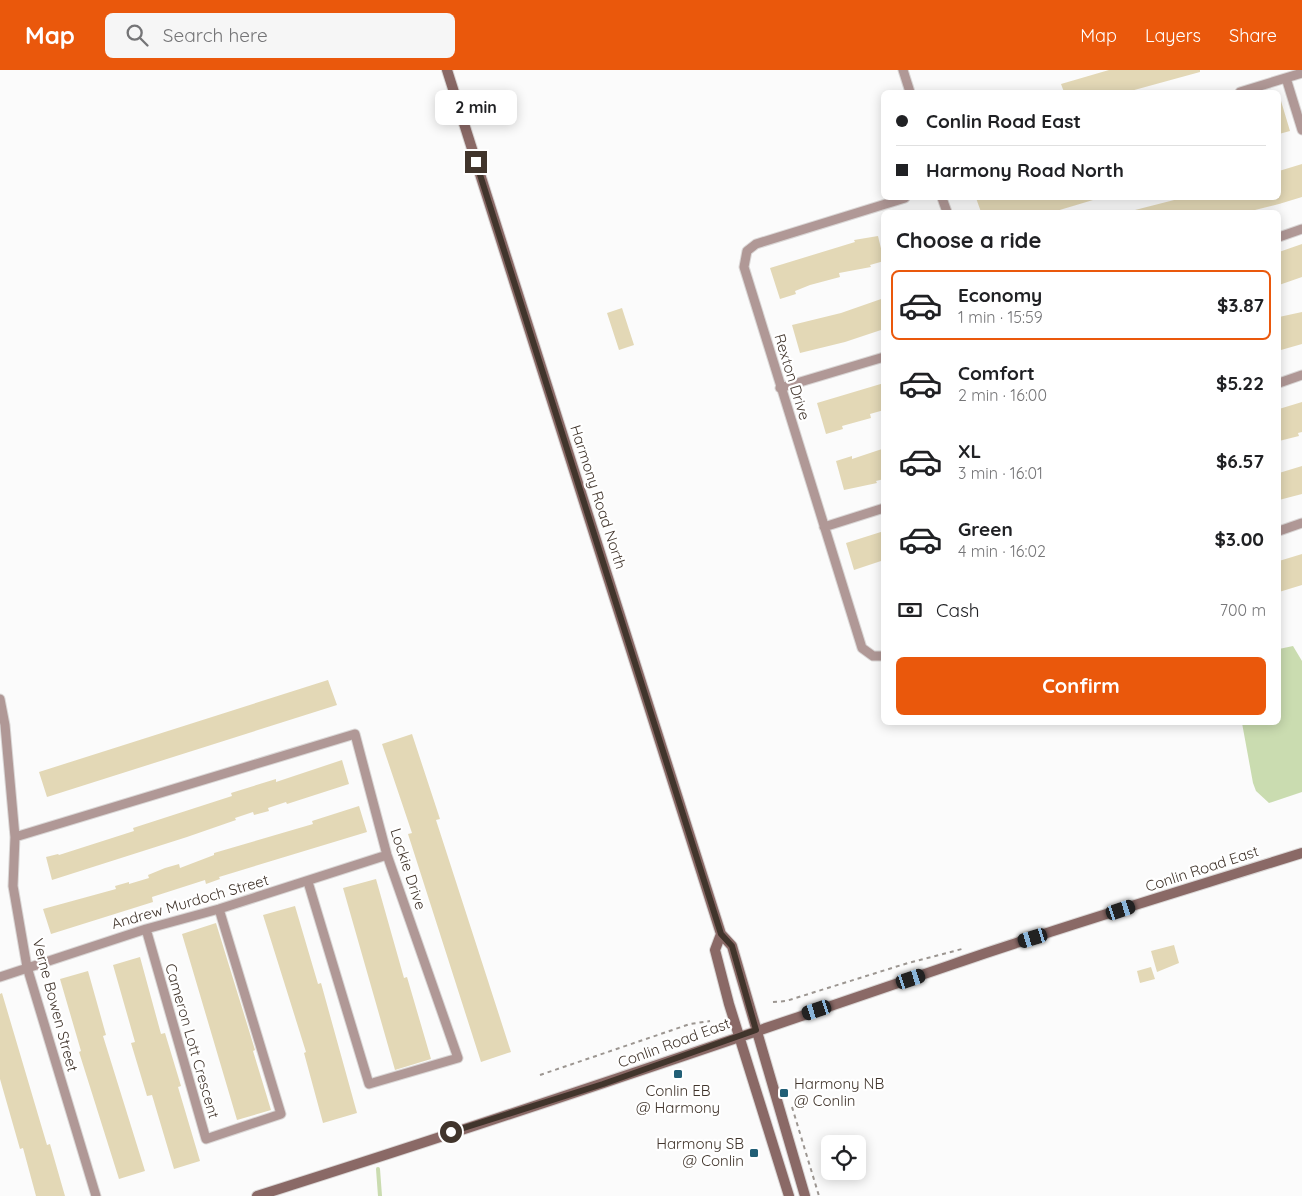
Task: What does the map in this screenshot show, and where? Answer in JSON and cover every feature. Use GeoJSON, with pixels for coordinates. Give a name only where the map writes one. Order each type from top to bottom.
{"type":"FeatureCollection","features":[{"type":"Feature","properties":{"kind":"main road","name":"Harmony Road North"},"geometry":{"type":"LineString","coordinates":[[447,70],[721,934],[732,946],[804,1196]]}},
{"type":"Feature","properties":{"kind":"main road","name":"Conlin Road East"},"geometry":{"type":"LineString","coordinates":[[257,1196],[603,1084],[738,1036],[988,952],[1302,853]]}},
{"type":"Feature","properties":{"kind":"main road","name":"Harmony Road North"},"geometry":{"type":"LineString","coordinates":[[721,934],[716,950],[738,1036],[789,1196]]}},
{"type":"Feature","properties":{"kind":"street"},"geometry":{"type":"LineString","coordinates":[[903,70],[909,90]]}},
{"type":"Feature","properties":{"kind":"street"},"geometry":{"type":"LineString","coordinates":[[1247,90],[1302,73]]}},
{"type":"Feature","properties":{"kind":"street"},"geometry":{"type":"LineString","coordinates":[[1286,78],[1302,130]]}},
{"type":"Feature","properties":{"kind":"street","name":"Rexton Drive"},"geometry":{"type":"LineString","coordinates":[[881,656],[873,656],[862,648],[744,267],[747,251],[756,244],[899,200]]}},
{"type":"Feature","properties":{"kind":"street"},"geometry":{"type":"LineString","coordinates":[[1281,235],[1302,229]]}},
{"type":"Feature","properties":{"kind":"street"},"geometry":{"type":"LineString","coordinates":[[780,388],[881,358]]}},
{"type":"Feature","properties":{"kind":"street"},"geometry":{"type":"LineString","coordinates":[[1281,381],[1302,375]]}},
{"type":"Feature","properties":{"kind":"street"},"geometry":{"type":"LineString","coordinates":[[824,527],[881,509]]}},
{"type":"Feature","properties":{"kind":"street"},"geometry":{"type":"LineString","coordinates":[[1281,530],[1302,523]]}},
{"type":"Feature","properties":{"kind":"street","name":"Verne Bowen Street"},"geometry":{"type":"LineString","coordinates":[[0,699],[5,725],[15,837],[13,886],[27,967],[96,1196]]}},
{"type":"Feature","properties":{"kind":"street","name":"Lockie Drive"},"geometry":{"type":"LineString","coordinates":[[15,837],[355,734],[387,855],[458,1058],[369,1084],[308,882]]}},
{"type":"Feature","properties":{"kind":"street","name":"Andrew Murdoch Street"},"geometry":{"type":"LineString","coordinates":[[0,977],[146,928],[219,909],[308,882],[387,855]]}},
{"type":"Feature","properties":{"kind":"street","name":"Cameron Lott Crescent"},"geometry":{"type":"LineString","coordinates":[[146,928],[206,1138],[281,1114],[219,909]]}},
{"type":"Feature","properties":{"kind":"path"},"geometry":{"type":"LineString","coordinates":[[773,1002],[786,1001],[908,963],[962,949]]}},
{"type":"Feature","properties":{"kind":"path"},"geometry":{"type":"LineString","coordinates":[[540,1075],[690,1024],[710,1021]]}},
{"type":"Feature","properties":{"kind":"path"},"geometry":{"type":"LineString","coordinates":[[792,1107],[819,1196]]}},
{"type":"Feature","properties":{"kind":"shaded area"},"geometry":{"type":"Polygon","coordinates":[[[1293,646],[1302,661],[1302,792],[1269,803],[1256,791],[1253,783],[1242,725],[1281,725],[1281,649],[1293,646]]]}},
{"type":"Feature","properties":{"kind":"building"},"geometry":{"type":"Polygon","coordinates":[[[1109,70],[1200,70],[1200,72],[1134,90],[1063,90],[1061,84],[1109,70]]]}},
{"type":"Feature","properties":{"kind":"building"},"geometry":{"type":"Polygon","coordinates":[[[1281,101],[1290,131],[1281,133],[1281,101]]]}},
{"type":"Feature","properties":{"kind":"building"},"geometry":{"type":"Polygon","coordinates":[[[1302,164],[1302,197],[1255,210],[1135,210],[1174,200],[1281,200],[1281,170],[1302,164]]]}},
{"type":"Feature","properties":{"kind":"building"},"geometry":{"type":"Polygon","coordinates":[[[977,200],[1093,200],[1060,210],[980,210],[977,200]]]}},
{"type":"Feature","properties":{"kind":"building"},"geometry":{"type":"Polygon","coordinates":[[[878,236],[881,248],[881,262],[870,265],[871,267],[839,273],[840,277],[810,285],[795,291],[796,294],[780,299],[770,268],[855,242],[854,240],[878,236]]]}},
{"type":"Feature","properties":{"kind":"building"},"geometry":{"type":"Polygon","coordinates":[[[1302,244],[1302,277],[1281,284],[1281,251],[1302,244]]]}},
{"type":"Feature","properties":{"kind":"building"},"geometry":{"type":"Polygon","coordinates":[[[881,299],[881,330],[845,342],[800,353],[792,325],[841,313],[881,299]]]}},
{"type":"Feature","properties":{"kind":"building"},"geometry":{"type":"Polygon","coordinates":[[[622,308],[634,345],[619,350],[607,313],[622,308]]]}},
{"type":"Feature","properties":{"kind":"building"},"geometry":{"type":"Polygon","coordinates":[[[1302,312],[1302,344],[1281,350],[1281,317],[1302,312]]]}},
{"type":"Feature","properties":{"kind":"building"},"geometry":{"type":"Polygon","coordinates":[[[881,384],[881,411],[870,414],[871,418],[842,426],[843,429],[826,434],[817,403],[881,384]]]}},
{"type":"Feature","properties":{"kind":"building"},"geometry":{"type":"Polygon","coordinates":[[[1302,402],[1302,432],[1298,433],[1299,436],[1281,440],[1281,408],[1302,402]]]}},
{"type":"Feature","properties":{"kind":"building"},"geometry":{"type":"Polygon","coordinates":[[[881,449],[881,480],[876,481],[877,483],[844,490],[836,461],[852,456],[852,459],[881,449]]]}},
{"type":"Feature","properties":{"kind":"building"},"geometry":{"type":"Polygon","coordinates":[[[1302,466],[1302,494],[1281,499],[1281,472],[1302,466]]]}},
{"type":"Feature","properties":{"kind":"building"},"geometry":{"type":"Polygon","coordinates":[[[881,532],[881,561],[854,570],[846,543],[881,532]]]}},
{"type":"Feature","properties":{"kind":"building"},"geometry":{"type":"Polygon","coordinates":[[[1302,554],[1302,585],[1281,591],[1281,560],[1302,554]]]}},
{"type":"Feature","properties":{"kind":"building"},"geometry":{"type":"Polygon","coordinates":[[[328,680],[337,705],[47,797],[39,772],[328,680]]]}},
{"type":"Feature","properties":{"kind":"building"},"geometry":{"type":"Polygon","coordinates":[[[412,734],[440,819],[436,820],[511,1052],[481,1062],[408,834],[412,833],[382,744],[412,734]]]}},
{"type":"Feature","properties":{"kind":"building"},"geometry":{"type":"Polygon","coordinates":[[[342,760],[349,784],[287,804],[286,802],[268,808],[269,811],[254,815],[253,812],[187,837],[52,880],[46,857],[59,855],[134,831],[133,828],[232,796],[231,793],[276,779],[276,782],[342,760]]]}},
{"type":"Feature","properties":{"kind":"building"},"geometry":{"type":"Polygon","coordinates":[[[359,806],[367,832],[219,877],[220,879],[206,884],[205,880],[152,897],[153,902],[51,934],[43,909],[116,889],[115,886],[149,878],[148,875],[165,868],[179,864],[180,868],[214,855],[214,853],[313,824],[312,821],[359,806]]]}},
{"type":"Feature","properties":{"kind":"building"},"geometry":{"type":"Polygon","coordinates":[[[376,879],[404,978],[407,977],[431,1059],[395,1070],[343,888],[376,879]]]}},
{"type":"Feature","properties":{"kind":"building"},"geometry":{"type":"Polygon","coordinates":[[[295,906],[318,984],[321,983],[357,1113],[323,1123],[304,1053],[306,1052],[263,915],[295,906]]]}},
{"type":"Feature","properties":{"kind":"building"},"geometry":{"type":"Polygon","coordinates":[[[216,923],[255,1050],[253,1051],[271,1110],[237,1120],[182,934],[216,923]]]}},
{"type":"Feature","properties":{"kind":"building"},"geometry":{"type":"Polygon","coordinates":[[[1174,945],[1179,963],[1157,972],[1151,951],[1174,945]]]}},
{"type":"Feature","properties":{"kind":"building"},"geometry":{"type":"Polygon","coordinates":[[[140,957],[161,1034],[165,1033],[181,1086],[178,1087],[200,1161],[174,1169],[152,1095],[147,1096],[131,1043],[135,1042],[113,965],[140,957]]]}},
{"type":"Feature","properties":{"kind":"building"},"geometry":{"type":"Polygon","coordinates":[[[1151,967],[1155,979],[1140,983],[1137,971],[1151,967]]]}},
{"type":"Feature","properties":{"kind":"building"},"geometry":{"type":"Polygon","coordinates":[[[88,971],[106,1035],[103,1036],[145,1171],[119,1179],[79,1052],[81,1051],[60,979],[88,971]]]}},
{"type":"Feature","properties":{"kind":"building"},"geometry":{"type":"Polygon","coordinates":[[[2,993],[47,1145],[50,1144],[65,1196],[36,1196],[23,1148],[20,1149],[0,1079],[0,994],[2,993]]]}},
{"type":"Feature","properties":{"kind":"waterway"},"geometry":{"type":"LineString","coordinates":[[378,1169],[380,1196]]}},
{"type":"Feature","properties":{"kind":"place","name":"Conlin EB @ Harmony"},"geometry":{"type":"Point","coordinates":[678,1074]}},
{"type":"Feature","properties":{"kind":"place","name":"Harmony NB @ Conlin"},"geometry":{"type":"Point","coordinates":[784,1093]}},
{"type":"Feature","properties":{"kind":"place","name":"Harmony SB @ Conlin"},"geometry":{"type":"Point","coordinates":[754,1153]}},
{"type":"Feature","properties":{"kind":"route"},"geometry":{"type":"LineString","coordinates":[[451,1132],[603,1084],[756,1030],[732,946],[721,934],[476,162]]}}]}
